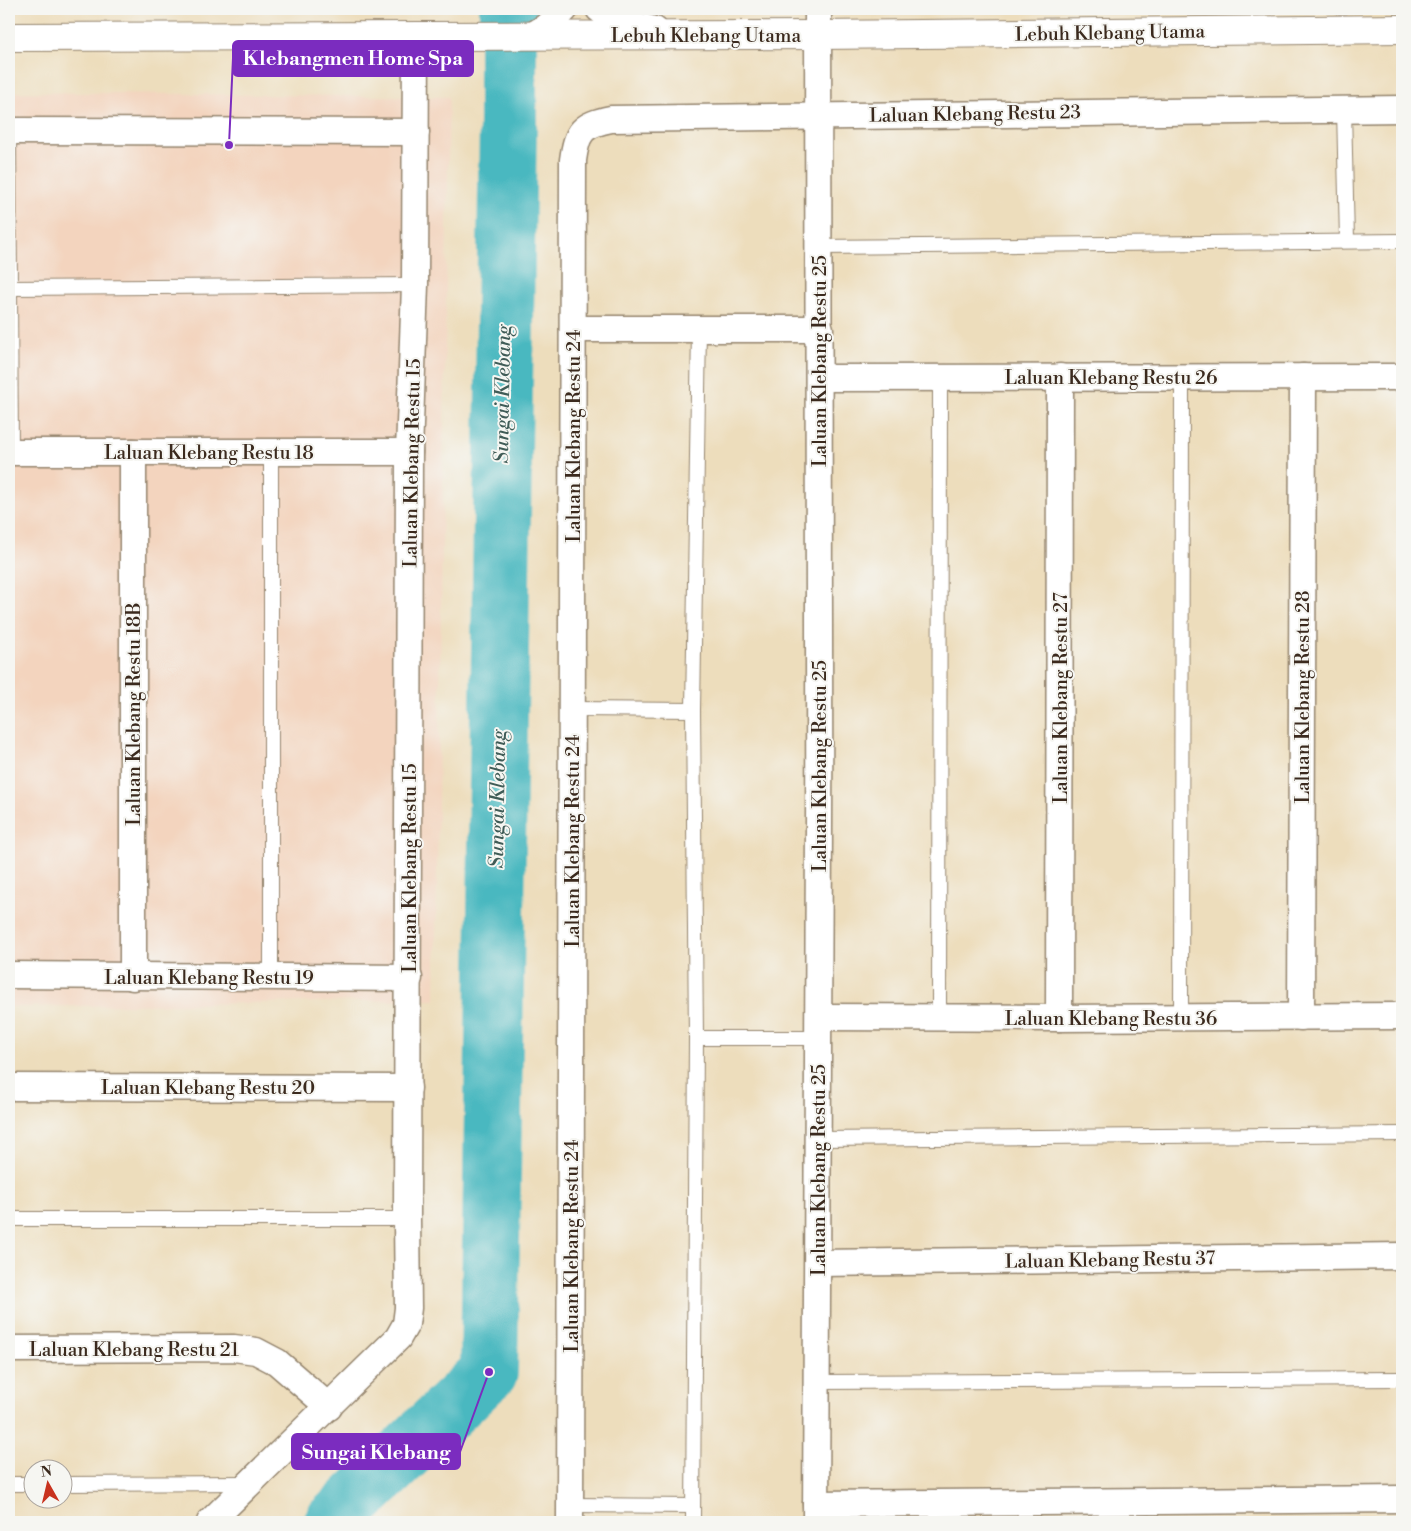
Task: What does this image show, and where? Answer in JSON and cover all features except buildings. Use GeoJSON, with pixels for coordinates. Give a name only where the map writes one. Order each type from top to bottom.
{"type":"FeatureCollection","features":[{"type":"Feature","properties":{"kind":"street"},"geometry":{"type":"LineString","coordinates":[[529,35],[549,25],[565,9]]}},
{"type":"Feature","properties":{"kind":"street"},"geometry":{"type":"LineString","coordinates":[[600,9],[607,16],[620,22],[677,35]]}},
{"type":"Feature","properties":{"kind":"street","name":"Lebuh Klebang Utama"},"geometry":{"type":"LineString","coordinates":[[9,37],[677,35],[818,22],[1402,30]]}},
{"type":"Feature","properties":{"kind":"street","name":"Laluan Klebang Restu 25"},"geometry":{"type":"LineString","coordinates":[[816,1513],[819,1139],[820,329],[818,22]]}},
{"type":"Feature","properties":{"kind":"street","name":"Laluan Klebang Restu 15"},"geometry":{"type":"LineString","coordinates":[[210,1522],[398,1338],[406,1324],[408,1308],[409,452],[415,285],[416,36]]}},
{"type":"Feature","properties":{"kind":"street","name":"Laluan Klebang Restu 23"},"geometry":{"type":"LineString","coordinates":[[574,160],[576,142],[582,130],[593,123],[611,119],[1402,109]]}},
{"type":"Feature","properties":{"kind":"street"},"geometry":{"type":"LineString","coordinates":[[9,131],[416,132]]}},
{"type":"Feature","properties":{"kind":"street","name":"Laluan Klebang Restu 24"},"geometry":{"type":"LineString","coordinates":[[570,1513],[574,160]]}},
{"type":"Feature","properties":{"kind":"street"},"geometry":{"type":"LineString","coordinates":[[573,330],[820,329]]}},
{"type":"Feature","properties":{"kind":"street","name":"Laluan Klebang Restu 27"},"geometry":{"type":"LineString","coordinates":[[1059,1018],[1060,377]]}},
{"type":"Feature","properties":{"kind":"street","name":"Laluan Klebang Restu 26"},"geometry":{"type":"LineString","coordinates":[[820,378],[1402,377]]}},
{"type":"Feature","properties":{"kind":"street","name":"Laluan Klebang Restu 28"},"geometry":{"type":"LineString","coordinates":[[1301,1017],[1303,378]]}},
{"type":"Feature","properties":{"kind":"street","name":"Laluan Klebang Restu 18"},"geometry":{"type":"LineString","coordinates":[[10,452],[409,452]]}},
{"type":"Feature","properties":{"kind":"street","name":"Laluan Klebang Restu 18B"},"geometry":{"type":"LineString","coordinates":[[133,452],[133,977]]}},
{"type":"Feature","properties":{"kind":"street","name":"Laluan Klebang Restu 19"},"geometry":{"type":"LineString","coordinates":[[9,975],[408,978]]}},
{"type":"Feature","properties":{"kind":"street","name":"Laluan Klebang Restu 36"},"geometry":{"type":"LineString","coordinates":[[819,1028],[939,1018],[1402,1016]]}},
{"type":"Feature","properties":{"kind":"street","name":"Laluan Klebang Restu 20"},"geometry":{"type":"LineString","coordinates":[[9,1087],[408,1088]]}},
{"type":"Feature","properties":{"kind":"street","name":"Laluan Klebang Restu 37"},"geometry":{"type":"LineString","coordinates":[[818,1262],[1402,1256]]}},
{"type":"Feature","properties":{"kind":"street","name":"Laluan Klebang Restu 21"},"geometry":{"type":"LineString","coordinates":[[9,1349],[234,1348],[256,1351],[277,1362],[329,1407]]}},
{"type":"Feature","properties":{"kind":"street"},"geometry":{"type":"LineString","coordinates":[[816,1513],[1402,1499]]}},
{"type":"Feature","properties":{"kind":"lane"},"geometry":{"type":"LineString","coordinates":[[1344,110],[1347,241]]}},
{"type":"Feature","properties":{"kind":"lane"},"geometry":{"type":"LineString","coordinates":[[9,131],[10,452]]}},
{"type":"Feature","properties":{"kind":"lane"},"geometry":{"type":"LineString","coordinates":[[819,247],[1402,241]]}},
{"type":"Feature","properties":{"kind":"lane"},"geometry":{"type":"LineString","coordinates":[[10,288],[415,285]]}},
{"type":"Feature","properties":{"kind":"lane"},"geometry":{"type":"LineString","coordinates":[[693,1522],[696,1038],[694,710],[699,329]]}},
{"type":"Feature","properties":{"kind":"lane"},"geometry":{"type":"LineString","coordinates":[[1181,1018],[1182,377]]}},
{"type":"Feature","properties":{"kind":"lane"},"geometry":{"type":"LineString","coordinates":[[939,1018],[940,378]]}},
{"type":"Feature","properties":{"kind":"lane"},"geometry":{"type":"LineString","coordinates":[[271,452],[271,977]]}},
{"type":"Feature","properties":{"kind":"lane"},"geometry":{"type":"LineString","coordinates":[[573,709],[694,710]]}},
{"type":"Feature","properties":{"kind":"lane"},"geometry":{"type":"LineString","coordinates":[[696,1038],[819,1028]]}},
{"type":"Feature","properties":{"kind":"lane"},"geometry":{"type":"LineString","coordinates":[[819,1139],[1402,1134]]}},
{"type":"Feature","properties":{"kind":"lane"},"geometry":{"type":"LineString","coordinates":[[9,1219],[407,1219]]}},
{"type":"Feature","properties":{"kind":"lane"},"geometry":{"type":"LineString","coordinates":[[817,1382],[1402,1379]]}},
{"type":"Feature","properties":{"kind":"lane"},"geometry":{"type":"LineString","coordinates":[[72,1484],[250,1483]]}},
{"type":"Feature","properties":{"kind":"lane"},"geometry":{"type":"LineString","coordinates":[[9,1484],[22,1484]]}},
{"type":"Feature","properties":{"kind":"lane"},"geometry":{"type":"LineString","coordinates":[[570,1513],[693,1506]]}},
{"type":"Feature","properties":{"kind":"shaded area"},"geometry":{"type":"Polygon","coordinates":[[[9,92],[449,97],[435,1000],[9,1007],[9,92]]]}},
{"type":"Feature","properties":{"kind":"waterway","name":"Sungai Klebang"},"geometry":{"type":"LineString","coordinates":[[333,1522],[489,1372],[508,123],[508,9]]}},
{"type":"Feature","properties":{"kind":"place","name":"Klebangmen Home Spa"},"geometry":{"type":"Point","coordinates":[229,145]}},
{"type":"Feature","properties":{"kind":"place","name":"Sungai Klebang"},"geometry":{"type":"Point","coordinates":[489,1372]}}]}
